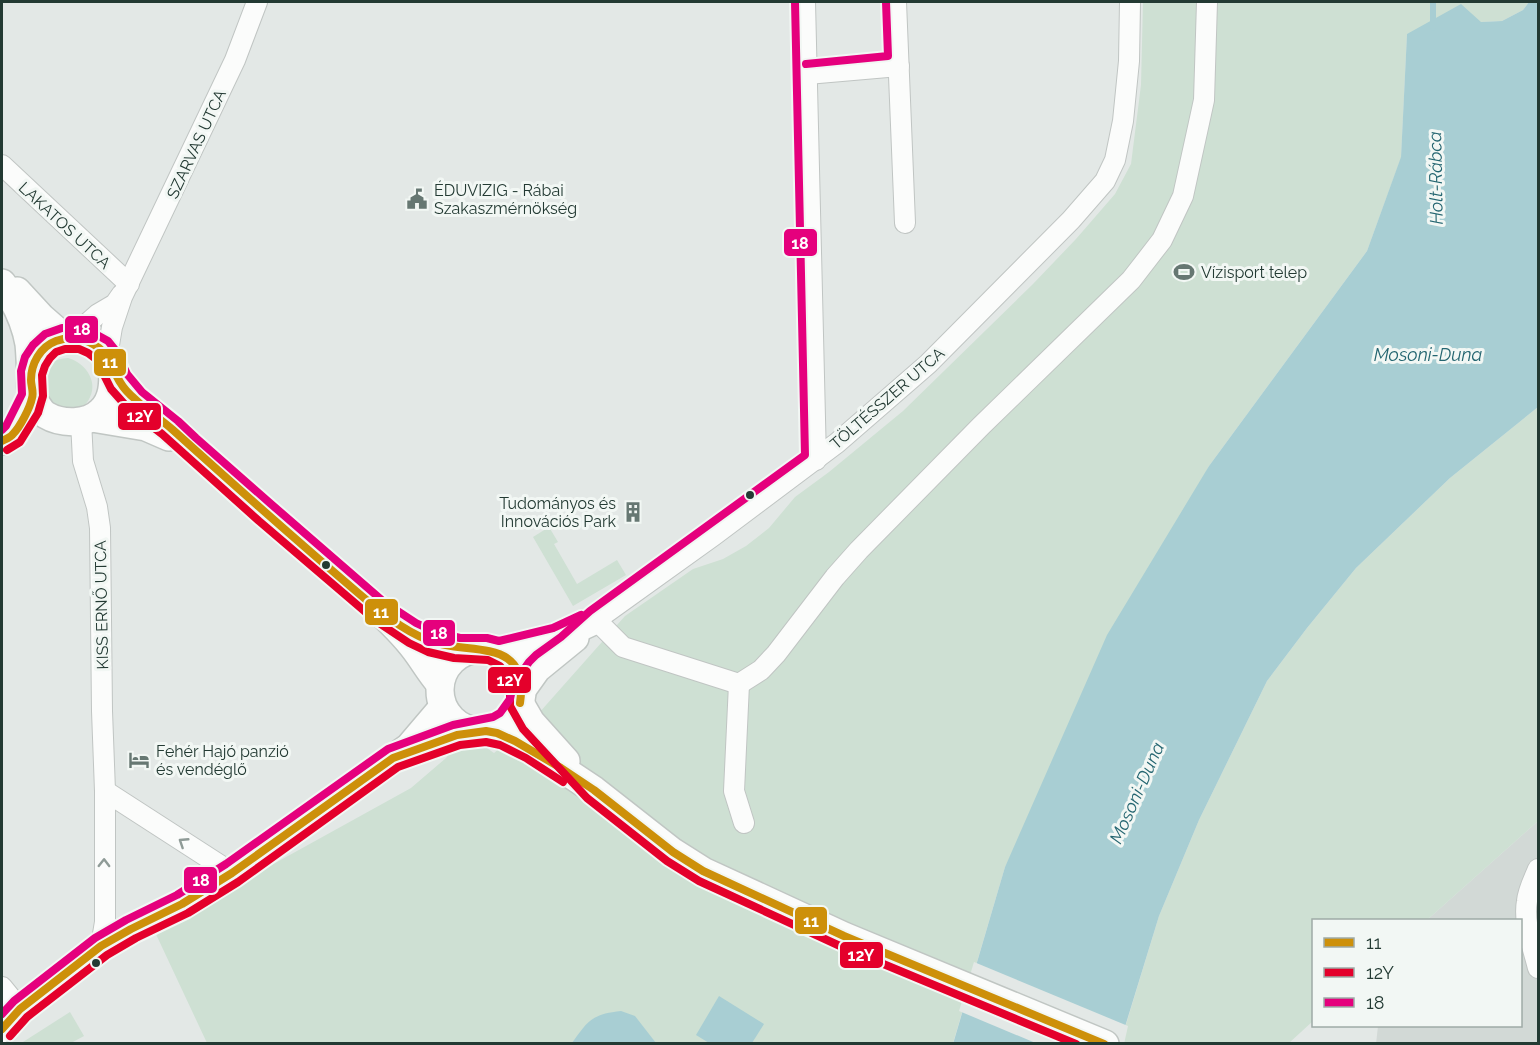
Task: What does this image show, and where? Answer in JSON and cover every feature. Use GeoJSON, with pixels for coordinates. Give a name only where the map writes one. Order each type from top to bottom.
{"type":"FeatureCollection","features":[{"type":"Feature","properties":{"kind":"street","name":"SZARVAS UTCA"},"geometry":{"type":"LineString","coordinates":[[110,363],[112,327],[122,297],[236,60],[257,2]]}},
{"type":"Feature","properties":{"kind":"street"},"geometry":{"type":"LineString","coordinates":[[805,2],[816,460]]}},
{"type":"Feature","properties":{"kind":"street"},"geometry":{"type":"LineString","coordinates":[[896,2],[905,223]]}},
{"type":"Feature","properties":{"kind":"street","name":"TÖLTÉSSZER UTCA"},"geometry":{"type":"LineString","coordinates":[[596,620],[816,460],[928,364],[1071,220],[1105,181],[1114,160],[1123,121],[1129,61],[1130,2]]}},
{"type":"Feature","properties":{"kind":"street"},"geometry":{"type":"LineString","coordinates":[[739,684],[761,670],[859,550],[981,426],[1131,280],[1162,240],[1183,196],[1204,100],[1207,2]]}},
{"type":"Feature","properties":{"kind":"street"},"geometry":{"type":"LineString","coordinates":[[807,74],[899,66]]}},
{"type":"Feature","properties":{"kind":"street","name":"LAKATOS UTCA"},"geometry":{"type":"LineString","coordinates":[[2,165],[129,285]]}},
{"type":"Feature","properties":{"kind":"street"},"geometry":{"type":"LineString","coordinates":[[2,275],[41,317],[68,338]]}},
{"type":"Feature","properties":{"kind":"street"},"geometry":{"type":"LineString","coordinates":[[2,283],[15,301],[25,327],[32,384],[44,414],[68,422],[86,419],[146,427],[197,453]]}},
{"type":"Feature","properties":{"kind":"street","name":"SZARVAS UTCA"},"geometry":{"type":"LineString","coordinates":[[68,338],[98,314],[115,304],[129,285]]}},
{"type":"Feature","properties":{"kind":"street"},"geometry":{"type":"LineString","coordinates":[[2,441],[15,432],[32,384],[35,361],[50,343],[68,338],[85,340],[100,348],[118,380],[135,400],[172,429],[378,610],[419,654],[449,716],[457,724],[468,729],[504,735],[531,749],[594,790],[673,852],[703,871],[844,936],[1105,1044]]}},
{"type":"Feature","properties":{"kind":"street"},"geometry":{"type":"LineString","coordinates":[[86,419],[102,411],[108,401],[113,388],[110,363]]}},
{"type":"Feature","properties":{"kind":"street","name":"KISS ERNŐ UTCA"},"geometry":{"type":"LineString","coordinates":[[86,419],[82,461],[97,507],[100,528],[105,791],[105,922],[101,946]]}},
{"type":"Feature","properties":{"kind":"street"},"geometry":{"type":"LineString","coordinates":[[378,610],[431,642],[459,648],[485,650],[508,659],[516,668],[520,678],[521,697],[531,722],[594,790]]}},
{"type":"Feature","properties":{"kind":"street"},"geometry":{"type":"LineString","coordinates":[[596,620],[623,647],[739,684]]}},
{"type":"Feature","properties":{"kind":"street"},"geometry":{"type":"LineString","coordinates":[[2,1029],[20,1009],[101,946],[131,928],[182,904],[232,873],[409,747],[441,696],[443,672],[450,661],[461,653],[516,649],[557,638],[596,620]]}},
{"type":"Feature","properties":{"kind":"street"},"geometry":{"type":"LineString","coordinates":[[393,758],[457,735],[482,731],[507,722],[537,669],[596,620]]}},
{"type":"Feature","properties":{"kind":"street"},"geometry":{"type":"LineString","coordinates":[[739,684],[734,791],[744,823]]}},
{"type":"Feature","properties":{"kind":"street"},"geometry":{"type":"LineString","coordinates":[[105,791],[232,873]]}},
{"type":"Feature","properties":{"kind":"street"},"geometry":{"type":"LineString","coordinates":[[1539,869],[1527,900],[1526,920],[1539,968]]}},
{"type":"Feature","properties":{"kind":"street"},"geometry":{"type":"LineString","coordinates":[[2,987],[20,1009]]}},
{"type":"Feature","properties":{"kind":"shaded area"},"geometry":{"type":"Polygon","coordinates":[[[1538,821],[1538,1043],[1376,1044],[1378,1027],[1522,1027],[1522,919],[1428,919],[1538,821]]]}},
{"type":"Feature","properties":{"kind":"green space"},"geometry":{"type":"Polygon","coordinates":[[[1143,2],[1529,2],[1523,10],[1502,21],[1481,22],[1407,34],[1401,158],[1367,251],[1209,466],[1005,867],[953,1043],[207,1043],[154,930],[411,788],[446,758],[465,733],[494,753],[531,722],[625,616],[693,569],[723,559],[746,546],[769,528],[795,497],[903,411],[1033,284],[1115,194],[1131,164],[1141,85],[1143,2]]]}},
{"type":"Feature","properties":{"kind":"green space"},"geometry":{"type":"Polygon","coordinates":[[[68,358],[80,364],[89,375],[92,381],[91,394],[86,404],[77,411],[49,409],[39,376],[51,363],[68,358]]]}},
{"type":"Feature","properties":{"kind":"green space"},"geometry":{"type":"Polygon","coordinates":[[[1538,407],[1538,821],[1428,919],[1312,919],[1312,1022],[1289,1043],[1120,1044],[1159,916],[1199,820],[1267,681],[1356,568],[1450,478],[1538,407]]]}},
{"type":"Feature","properties":{"kind":"green space"},"geometry":{"type":"Polygon","coordinates":[[[549,527],[558,542],[554,544],[577,584],[617,560],[626,575],[573,606],[533,537],[549,527]]]}},
{"type":"Feature","properties":{"kind":"green space"},"geometry":{"type":"Polygon","coordinates":[[[70,1012],[84,1036],[71,1043],[27,1044],[23,1042],[70,1012]]]}},
{"type":"Feature","properties":{"kind":"water","name":"Mosoni-Duna"},"geometry":{"type":"Polygon","coordinates":[[[1529,2],[1538,2],[1538,407],[1450,478],[1356,568],[1267,681],[1199,820],[1159,916],[1120,1043],[953,1044],[1005,867],[1107,635],[1209,466],[1367,251],[1401,157],[1407,34],[1461,4],[1481,22],[1502,21],[1523,10],[1529,2]]]}},
{"type":"Feature","properties":{"kind":"water"},"geometry":{"type":"Polygon","coordinates":[[[719,996],[764,1024],[752,1043],[709,1043],[696,1035],[719,996]]]}},
{"type":"Feature","properties":{"kind":"water"},"geometry":{"type":"Polygon","coordinates":[[[621,1011],[635,1016],[656,1043],[572,1043],[582,1029],[597,1016],[621,1011]]]}},
{"type":"Feature","properties":{"kind":"pier"},"geometry":{"type":"Polygon","coordinates":[[[974,962],[1128,1026],[1124,1044],[1038,1044],[959,1011],[974,962]]]}},
{"type":"Feature","properties":{"kind":"waterway","name":"Holt-Rábca"},"geometry":{"type":"LineString","coordinates":[[1433,2],[1433,28]]}},
{"type":"Feature","properties":{"kind":"transit line","name":"18"},"geometry":{"type":"LineString","coordinates":[[2,1014],[14,1001],[95,938],[177,895],[226,864],[388,749],[453,725],[493,717],[500,713],[510,699],[513,685],[536,655],[561,637],[590,611],[805,455],[795,2]]}},
{"type":"Feature","properties":{"kind":"transit line","name":"18"},"geometry":{"type":"LineString","coordinates":[[806,64],[888,56],[886,2]]}},
{"type":"Feature","properties":{"kind":"transit line","name":"18"},"geometry":{"type":"LineString","coordinates":[[2,430],[22,394],[21,371],[25,357],[33,345],[45,334],[62,328],[88,330],[108,341],[116,351],[127,374],[142,392],[384,602],[416,623],[435,632],[460,638],[487,638],[499,641],[553,628],[581,615]]}},
{"type":"Feature","properties":{"kind":"transit line","name":"11"},"geometry":{"type":"LineString","coordinates":[[2,441],[19,427],[27,412],[33,396],[31,380],[33,368],[45,347],[62,339],[73,338],[89,342],[106,355],[122,385],[144,407],[382,612],[409,631],[428,640],[444,645],[492,652],[506,657],[515,666],[521,681],[520,703]]}},
{"type":"Feature","properties":{"kind":"transit line","name":"12Y"},"geometry":{"type":"LineString","coordinates":[[7,450],[20,442],[38,413],[43,396],[42,375],[50,358],[56,352],[65,349],[79,349],[88,353],[96,359],[111,389],[127,407],[162,434],[376,621],[409,643],[428,652],[454,658],[488,660],[500,666],[510,681],[510,706],[523,729],[587,798],[667,861],[699,881],[840,946],[1076,1044]]}},
{"type":"Feature","properties":{"kind":"transit line","name":"11"},"geometry":{"type":"LineString","coordinates":[[2,1029],[20,1009],[101,946],[182,904],[232,873],[393,758],[457,735],[486,731],[515,741],[561,768],[594,790],[673,852],[703,871],[844,936],[1104,1044]]}},
{"type":"Feature","properties":{"kind":"transit line","name":"12Y"},"geometry":{"type":"LineString","coordinates":[[10,1036],[27,1017],[107,955],[188,913],[238,882],[398,767],[460,745],[486,742],[500,745],[526,758],[563,782]]}},
{"type":"Feature","properties":{"kind":"place","name":"ÉDUVIZIG - Rábai Szakaszmérnökség"},"geometry":{"type":"Point","coordinates":[417,199]}},
{"type":"Feature","properties":{"kind":"place","name":"Vízisport telep"},"geometry":{"type":"Point","coordinates":[1184,272]}},
{"type":"Feature","properties":{"kind":"place","name":"Tudományos és Innovációs Park"},"geometry":{"type":"Point","coordinates":[633,512]}},
{"type":"Feature","properties":{"kind":"place","name":"Fehér Hajó panzió és vendéglő"},"geometry":{"type":"Point","coordinates":[139,760]}}]}
